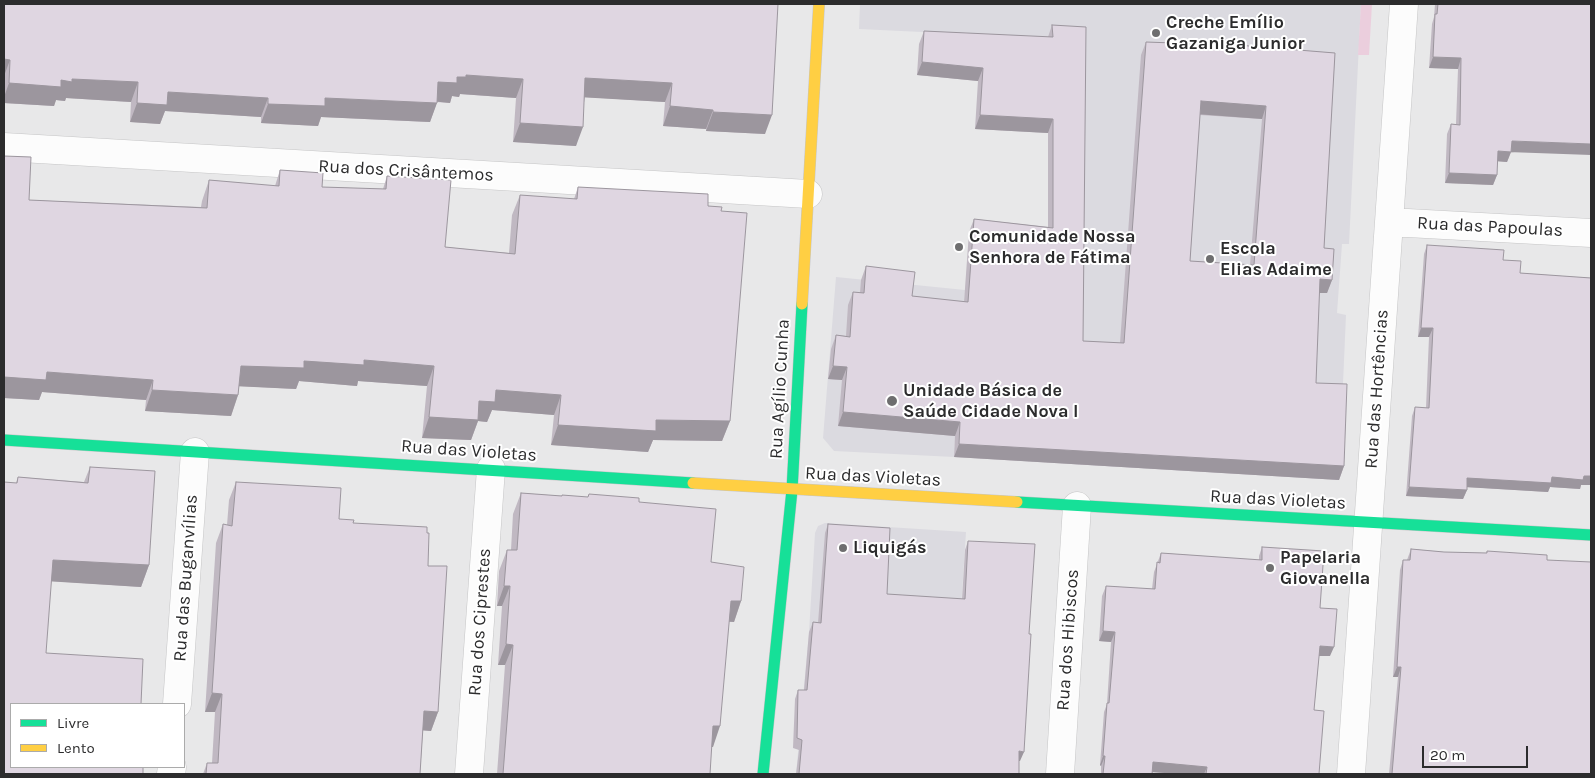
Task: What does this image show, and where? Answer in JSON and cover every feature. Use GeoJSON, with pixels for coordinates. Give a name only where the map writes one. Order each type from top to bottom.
{"type":"FeatureCollection","features":[{"type":"Feature","properties":{"kind":"street","name":"Rua Agílio Cunha"},"geometry":{"type":"LineString","coordinates":[[763,774],[792,490],[819,4]]}},
{"type":"Feature","properties":{"kind":"street","name":"Rua das Hortências"},"geometry":{"type":"LineString","coordinates":[[1351,774],[1404,4]]}},
{"type":"Feature","properties":{"kind":"street","name":"Rua dos Crisântemos"},"geometry":{"type":"LineString","coordinates":[[4,147],[808,194]]}},
{"type":"Feature","properties":{"kind":"street","name":"Rua das Papoulas"},"geometry":{"type":"LineString","coordinates":[[1389,222],[1591,233]]}},
{"type":"Feature","properties":{"kind":"street","name":"Rua das Violetas"},"geometry":{"type":"LineString","coordinates":[[4,440],[491,469],[792,490],[1591,535]]}},
{"type":"Feature","properties":{"kind":"street","name":"Rua das Buganvílias"},"geometry":{"type":"LineString","coordinates":[[177,703],[195,452]]}},
{"type":"Feature","properties":{"kind":"street","name":"Rua dos Ciprestes"},"geometry":{"type":"LineString","coordinates":[[469,774],[491,469]]}},
{"type":"Feature","properties":{"kind":"street","name":"Rua dos Hibiscos"},"geometry":{"type":"LineString","coordinates":[[1060,774],[1077,506]]}},
{"type":"Feature","properties":{"kind":"shaded area","name":"Escola Elias Adaime"},"geometry":{"type":"Polygon","coordinates":[[[860,4],[1361,4],[1349,244],[1342,244],[1337,313],[1346,315],[1339,475],[1334,479],[1070,464],[1078,337],[1048,38],[859,29],[860,4]]]}},
{"type":"Feature","properties":{"kind":"shaded area"},"geometry":{"type":"Polygon","coordinates":[[[1361,4],[1372,4],[1369,55],[1358,55],[1361,4]]]}},
{"type":"Feature","properties":{"kind":"shaded area","name":"Unidade Básica de Saúde Cidade Nova I"},"geometry":{"type":"Polygon","coordinates":[[[836,277],[965,290],[954,457],[834,451],[823,438],[836,277]]]}},
{"type":"Feature","properties":{"kind":"shaded area"},"geometry":{"type":"Polygon","coordinates":[[[825,523],[966,532],[961,609],[907,774],[796,774],[809,632],[815,533],[818,526],[825,523]]]}},
{"type":"Feature","properties":{"kind":"building"},"geometry":{"type":"Polygon","coordinates":[[[4,4],[778,4],[772,115],[713,112],[713,110],[670,106],[672,83],[585,78],[583,127],[520,123],[523,79],[466,75],[466,77],[457,77],[457,83],[438,82],[437,103],[325,98],[325,106],[268,104],[268,98],[168,92],[167,105],[137,103],[138,82],[72,79],[72,82],[61,80],[61,87],[9,83],[10,60],[4,59],[4,4]]]}},
{"type":"Feature","properties":{"kind":"building"},"geometry":{"type":"Polygon","coordinates":[[[1438,4],[1591,4],[1591,144],[1512,141],[1511,152],[1498,151],[1497,175],[1449,173],[1451,124],[1460,125],[1461,58],[1433,57],[1435,14],[1437,14],[1438,4]]]}},
{"type":"Feature","properties":{"kind":"building"},"geometry":{"type":"Polygon","coordinates":[[[1052,25],[1086,27],[1083,341],[1124,343],[1146,42],[1200,44],[1200,42],[1335,53],[1324,248],[1334,249],[1332,280],[1320,279],[1316,383],[1347,384],[1344,466],[959,444],[960,422],[843,412],[847,367],[833,366],[836,335],[850,337],[853,292],[864,293],[866,266],[915,272],[912,296],[968,302],[974,219],[1053,228],[1053,119],[980,115],[983,68],[922,62],[924,31],[1053,37],[1052,25]],[[1201,101],[1190,261],[1254,265],[1266,106],[1201,101]]]}},
{"type":"Feature","properties":{"kind":"building"},"geometry":{"type":"Polygon","coordinates":[[[4,156],[31,157],[29,200],[207,208],[209,180],[279,186],[280,170],[323,173],[322,187],[386,189],[387,176],[451,180],[445,247],[515,254],[520,195],[577,199],[578,187],[708,194],[708,206],[722,207],[721,211],[747,213],[730,421],[656,420],[656,431],[558,425],[561,395],[496,390],[495,402],[479,401],[478,420],[429,417],[434,366],[364,360],[364,365],[304,361],[304,368],[241,366],[238,395],[152,390],[153,380],[47,372],[46,380],[4,377],[4,156]]]}},
{"type":"Feature","properties":{"kind":"building"},"geometry":{"type":"Polygon","coordinates":[[[1427,245],[1504,250],[1503,260],[1521,261],[1520,273],[1591,278],[1591,476],[1584,476],[1583,480],[1552,477],[1551,483],[1467,478],[1467,490],[1409,487],[1415,407],[1429,408],[1433,328],[1421,328],[1427,245]]]}},
{"type":"Feature","properties":{"kind":"building"},"geometry":{"type":"Polygon","coordinates":[[[90,467],[155,471],[149,565],[53,560],[46,653],[143,659],[141,703],[10,703],[10,768],[143,768],[143,774],[4,774],[4,482],[17,483],[18,477],[88,483],[90,467]]]}},
{"type":"Feature","properties":{"kind":"building"},"geometry":{"type":"Polygon","coordinates":[[[236,482],[341,488],[339,519],[354,520],[353,523],[427,527],[427,533],[429,533],[428,566],[447,566],[438,712],[424,711],[420,774],[206,774],[207,763],[218,763],[222,694],[212,693],[223,524],[232,526],[236,482]]]}},
{"type":"Feature","properties":{"kind":"building"},"geometry":{"type":"Polygon","coordinates":[[[521,493],[588,497],[589,494],[639,498],[639,502],[716,509],[711,562],[744,567],[741,601],[731,601],[720,726],[713,726],[710,774],[503,774],[513,645],[506,644],[510,586],[504,586],[507,550],[517,550],[521,493]]]}},
{"type":"Feature","properties":{"kind":"building"},"geometry":{"type":"Polygon","coordinates":[[[828,524],[890,528],[887,594],[965,599],[968,541],[1035,544],[1024,752],[1019,751],[1019,774],[799,774],[802,740],[797,738],[798,690],[807,690],[813,622],[821,623],[828,524]]]}},
{"type":"Feature","properties":{"kind":"building"},"geometry":{"type":"Polygon","coordinates":[[[1262,547],[1324,551],[1320,608],[1337,609],[1334,647],[1320,646],[1314,710],[1324,711],[1319,774],[1206,774],[1207,767],[1153,762],[1152,774],[1103,774],[1107,703],[1109,703],[1115,632],[1103,631],[1106,586],[1155,589],[1157,562],[1160,563],[1161,553],[1262,560],[1262,547]]]}},
{"type":"Feature","properties":{"kind":"building"},"geometry":{"type":"Polygon","coordinates":[[[1411,549],[1444,552],[1487,553],[1487,551],[1547,555],[1547,560],[1591,562],[1591,774],[1392,774],[1401,667],[1397,667],[1403,560],[1410,560],[1411,549]]]}},
{"type":"Feature","properties":{"kind":"traffic: fast"},"geometry":{"type":"LineString","coordinates":[[763,774],[792,490],[802,304]]}},
{"type":"Feature","properties":{"kind":"traffic: fast"},"geometry":{"type":"LineString","coordinates":[[4,440],[693,483]]}},
{"type":"Feature","properties":{"kind":"traffic: fast"},"geometry":{"type":"LineString","coordinates":[[1017,502],[1591,535]]}},
{"type":"Feature","properties":{"kind":"traffic: slow"},"geometry":{"type":"LineString","coordinates":[[802,304],[819,4]]}},
{"type":"Feature","properties":{"kind":"traffic: slow"},"geometry":{"type":"LineString","coordinates":[[693,483],[1017,502]]}},
{"type":"Feature","properties":{"kind":"place","name":"Creche Emílio Gazaniga Junior"},"geometry":{"type":"Point","coordinates":[1156,33]}},
{"type":"Feature","properties":{"kind":"place","name":"Comunidade Nossa Senhora de Fátima"},"geometry":{"type":"Point","coordinates":[959,247]}},
{"type":"Feature","properties":{"kind":"place","name":"Escola Elias Adaime"},"geometry":{"type":"Point","coordinates":[1210,259]}},
{"type":"Feature","properties":{"kind":"place","name":"Unidade Básica de Saúde Cidade Nova I"},"geometry":{"type":"Point","coordinates":[892,401]}},
{"type":"Feature","properties":{"kind":"place","name":"Liquigás"},"geometry":{"type":"Point","coordinates":[843,548]}},
{"type":"Feature","properties":{"kind":"place","name":"Papelaria Giovanella"},"geometry":{"type":"Point","coordinates":[1270,568]}}]}
